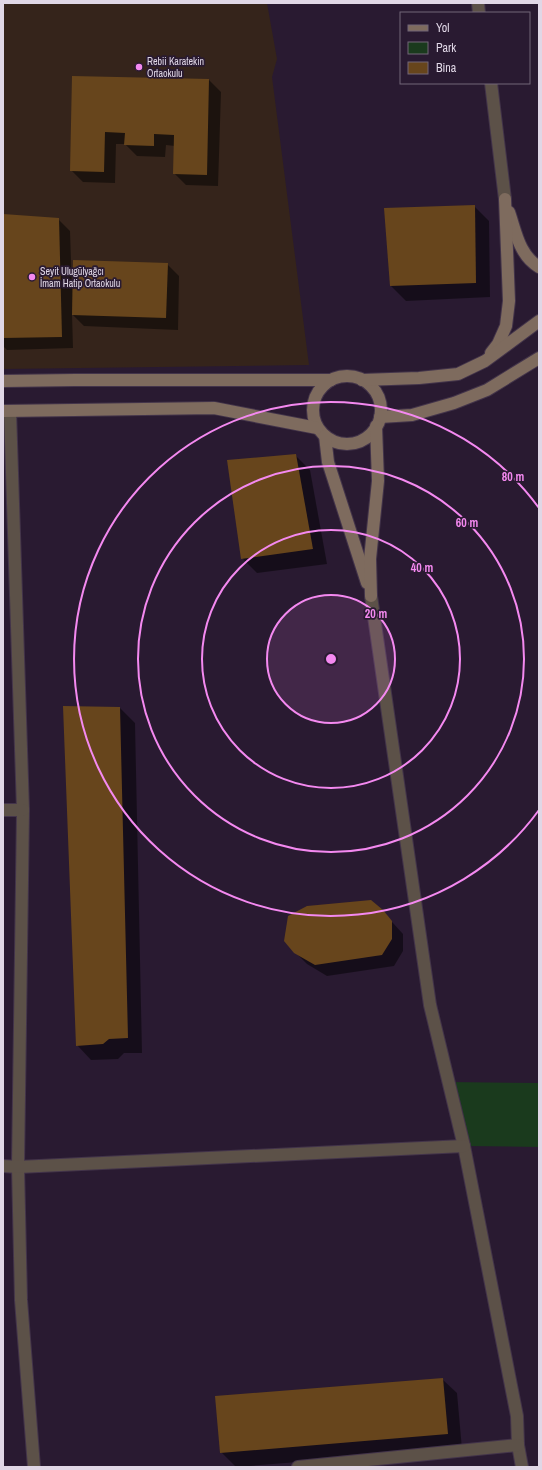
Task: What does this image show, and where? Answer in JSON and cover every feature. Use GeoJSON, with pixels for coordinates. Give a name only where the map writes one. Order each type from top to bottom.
{"type":"FeatureCollection","features":[{"type":"Feature","properties":{"kind":"street"},"geometry":{"type":"LineString","coordinates":[[485,362],[498,344],[506,326],[509,301],[505,199],[490,84]]}},
{"type":"Feature","properties":{"kind":"street"},"geometry":{"type":"LineString","coordinates":[[505,199],[519,245],[532,263],[539,267]]}},
{"type":"Feature","properties":{"kind":"street"},"geometry":{"type":"LineString","coordinates":[[362,380],[419,378],[458,374],[485,362],[539,321]]}},
{"type":"Feature","properties":{"kind":"street"},"geometry":{"type":"LineString","coordinates":[[34,1467],[21,1300],[18,1167],[23,810],[7,411],[214,408],[321,432],[335,442],[346,444],[358,442],[368,437],[378,422],[412,415],[454,403],[487,390],[538,361]]}},
{"type":"Feature","properties":{"kind":"street"},"geometry":{"type":"LineString","coordinates":[[3,382],[75,380],[331,380],[341,377],[352,377],[362,380],[371,386],[377,395],[380,405],[378,422],[378,481],[370,559],[371,596],[430,1006],[464,1146],[517,1416],[518,1445],[522,1467]]}},
{"type":"Feature","properties":{"kind":"street"},"geometry":{"type":"LineString","coordinates":[[331,380],[322,386],[316,395],[313,406],[313,416],[321,432],[328,462],[371,596]]}},
{"type":"Feature","properties":{"kind":"street"},"geometry":{"type":"LineString","coordinates":[[3,810],[23,810]]}},
{"type":"Feature","properties":{"kind":"street"},"geometry":{"type":"LineString","coordinates":[[3,1166],[18,1167],[464,1146]]}},
{"type":"Feature","properties":{"kind":"street"},"geometry":{"type":"LineString","coordinates":[[298,1467],[518,1445]]}},
{"type":"Feature","properties":{"kind":"shaded area"},"geometry":{"type":"Polygon","coordinates":[[[3,3],[267,3],[277,59],[272,77],[309,365],[3,369],[3,3]]]}},
{"type":"Feature","properties":{"kind":"green space"},"geometry":{"type":"Polygon","coordinates":[[[448,1082],[539,1083],[539,1147],[464,1146],[448,1082]]]}},
{"type":"Feature","properties":{"kind":"building"},"geometry":{"type":"Polygon","coordinates":[[[72,76],[209,79],[207,175],[173,174],[174,135],[154,134],[154,146],[124,145],[125,133],[105,132],[104,172],[70,171],[72,76]]]}},
{"type":"Feature","properties":{"kind":"building"},"geometry":{"type":"Polygon","coordinates":[[[475,205],[476,283],[390,286],[384,208],[475,205]]]}},
{"type":"Feature","properties":{"kind":"building"},"geometry":{"type":"Polygon","coordinates":[[[3,214],[59,218],[62,337],[3,338],[3,214]]]}},
{"type":"Feature","properties":{"kind":"building"},"geometry":{"type":"Polygon","coordinates":[[[73,260],[168,263],[166,318],[72,315],[73,260]]]}},
{"type":"Feature","properties":{"kind":"building"},"geometry":{"type":"Polygon","coordinates":[[[296,454],[313,549],[241,559],[227,460],[296,454]]]}},
{"type":"Feature","properties":{"kind":"building"},"geometry":{"type":"Polygon","coordinates":[[[63,706],[120,707],[128,1038],[109,1039],[103,1044],[76,1046],[63,706]]]}},
{"type":"Feature","properties":{"kind":"building"},"geometry":{"type":"Polygon","coordinates":[[[371,900],[383,910],[392,921],[392,939],[382,955],[315,965],[294,953],[284,941],[288,916],[307,906],[371,900]]]}},
{"type":"Feature","properties":{"kind":"building"},"geometry":{"type":"Polygon","coordinates":[[[443,1378],[448,1434],[220,1453],[215,1396],[443,1378]]]}},
{"type":"Feature","properties":{"kind":"place","name":"Rebii Karatekin Ortaokulu"},"geometry":{"type":"Point","coordinates":[139,67]}},
{"type":"Feature","properties":{"kind":"place","name":"Seyit Ulugülyağcı İmam Hatip Ortaokulu"},"geometry":{"type":"Point","coordinates":[32,277]}}]}
